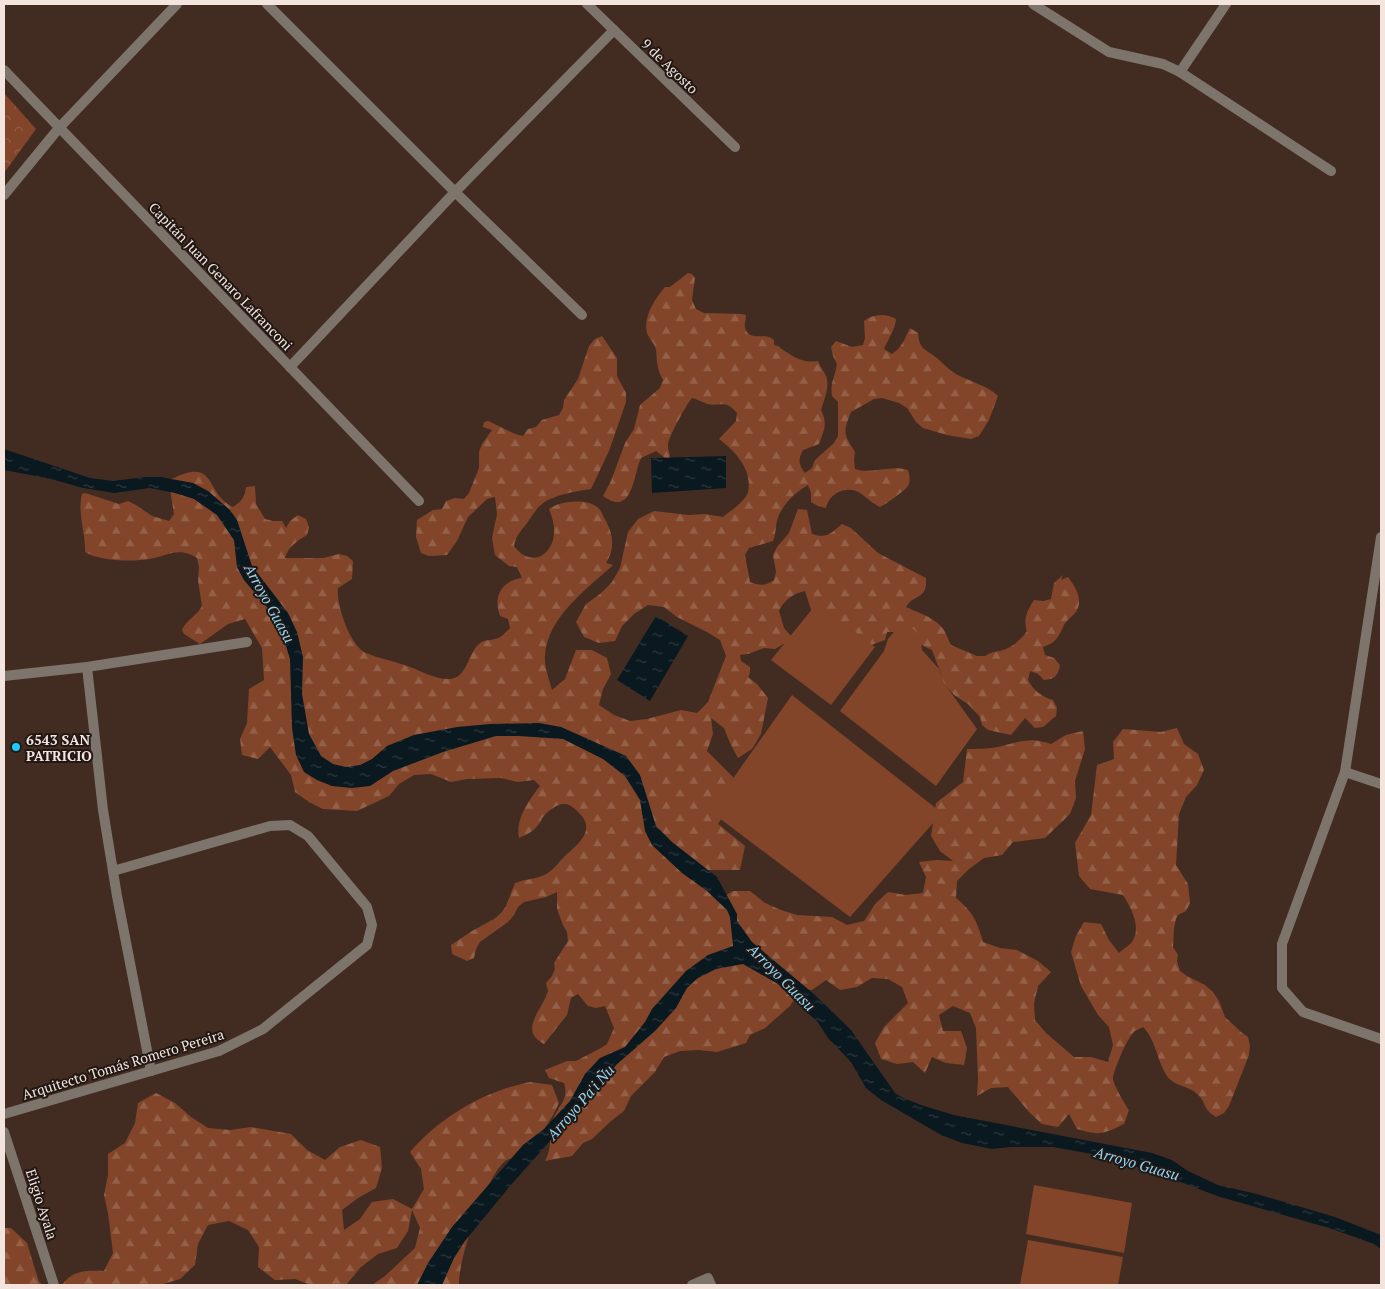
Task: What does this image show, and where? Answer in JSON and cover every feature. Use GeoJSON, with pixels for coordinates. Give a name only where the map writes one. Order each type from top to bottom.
{"type":"FeatureCollection","features":[{"type":"Feature","properties":{"kind":"street"},"geometry":{"type":"LineString","coordinates":[[4,196],[59,128],[177,4]]}},
{"type":"Feature","properties":{"kind":"street"},"geometry":{"type":"LineString","coordinates":[[267,4],[455,192],[582,315]]}},
{"type":"Feature","properties":{"kind":"street","name":"9 de Agosto"},"geometry":{"type":"LineString","coordinates":[[587,4],[735,147]]}},
{"type":"Feature","properties":{"kind":"street"},"geometry":{"type":"LineString","coordinates":[[1033,4],[1109,52],[1163,64],[1180,72],[1331,171]]}},
{"type":"Feature","properties":{"kind":"street"},"geometry":{"type":"LineString","coordinates":[[1180,72],[1226,4]]}},
{"type":"Feature","properties":{"kind":"street"},"geometry":{"type":"LineString","coordinates":[[290,367],[455,192],[614,30]]}},
{"type":"Feature","properties":{"kind":"street","name":"Capitán Juan Genaro Lafranconi"},"geometry":{"type":"LineString","coordinates":[[4,70],[419,501]]}},
{"type":"Feature","properties":{"kind":"street"},"geometry":{"type":"LineString","coordinates":[[1381,541],[1345,772],[1282,944],[1282,988],[1303,1012],[1381,1039]]}},
{"type":"Feature","properties":{"kind":"street"},"geometry":{"type":"LineString","coordinates":[[4,676],[87,667],[247,642]]}},
{"type":"Feature","properties":{"kind":"street"},"geometry":{"type":"LineString","coordinates":[[87,667],[103,810],[151,1071]]}},
{"type":"Feature","properties":{"kind":"street"},"geometry":{"type":"LineString","coordinates":[[1345,772],[1381,784]]}},
{"type":"Feature","properties":{"kind":"street","name":"Arquitecto Tomás Romero Pereira"},"geometry":{"type":"LineString","coordinates":[[4,1114],[219,1051],[263,1029],[367,945],[372,925],[367,907],[308,836],[290,825],[270,826],[113,871]]}},
{"type":"Feature","properties":{"kind":"street","name":"Eligio Ayala"},"geometry":{"type":"LineString","coordinates":[[4,1132],[54,1285]]}},
{"type":"Feature","properties":{"kind":"street"},"geometry":{"type":"LineString","coordinates":[[692,1285],[708,1278],[711,1285]]}},
{"type":"Feature","properties":{"kind":"green space"},"geometry":{"type":"Polygon","coordinates":[[[4,93],[36,129],[4,173],[4,93]]]}},
{"type":"Feature","properties":{"kind":"green space"},"geometry":{"type":"Polygon","coordinates":[[[688,273],[692,274],[695,278],[692,300],[696,309],[704,313],[746,315],[745,328],[750,335],[766,336],[774,340],[774,345],[801,360],[818,361],[827,380],[826,393],[821,410],[824,427],[819,444],[803,450],[801,453],[800,464],[805,473],[812,468],[815,460],[834,443],[838,436],[838,402],[832,396],[832,383],[837,364],[831,347],[836,341],[852,347],[863,345],[865,338],[864,321],[872,317],[884,315],[896,319],[893,331],[884,349],[892,354],[899,349],[910,328],[918,333],[920,343],[924,349],[951,371],[989,389],[998,396],[989,420],[979,436],[971,439],[923,428],[916,422],[907,408],[899,403],[882,398],[874,399],[851,412],[846,429],[846,437],[855,452],[855,469],[868,471],[901,468],[908,470],[909,484],[894,498],[880,507],[860,493],[844,490],[831,498],[826,508],[811,502],[811,493],[808,485],[803,488],[781,510],[773,541],[749,548],[745,555],[750,582],[762,585],[774,580],[776,572],[773,555],[789,533],[798,509],[807,510],[812,534],[825,535],[842,524],[851,528],[878,553],[926,578],[925,590],[906,607],[937,622],[944,630],[951,645],[977,656],[985,656],[1004,650],[1019,640],[1027,631],[1026,615],[1034,600],[1043,601],[1051,599],[1054,583],[1063,575],[1061,580],[1068,577],[1076,588],[1079,597],[1077,610],[1065,623],[1056,639],[1043,647],[1045,655],[1054,658],[1060,665],[1057,674],[1051,679],[1044,680],[1038,674],[1030,671],[1028,680],[1038,693],[1053,700],[1057,708],[1056,716],[1043,727],[1035,728],[1025,718],[1011,735],[988,730],[982,725],[980,717],[968,704],[954,695],[942,682],[932,650],[895,632],[887,632],[885,640],[852,652],[813,616],[805,591],[797,593],[790,598],[779,611],[784,628],[791,636],[790,640],[775,649],[764,648],[740,655],[741,661],[750,667],[748,677],[757,684],[768,698],[761,734],[752,749],[738,758],[724,728],[711,718],[713,734],[707,751],[733,777],[729,802],[718,824],[745,846],[740,870],[708,870],[718,900],[733,891],[750,891],[765,903],[797,915],[832,917],[847,925],[864,921],[875,904],[888,892],[906,895],[923,893],[926,877],[919,862],[953,861],[940,851],[931,836],[936,803],[963,782],[967,749],[993,748],[1027,740],[1051,744],[1066,735],[1083,731],[1085,749],[1075,781],[1076,798],[1070,814],[1045,838],[1013,842],[1002,855],[984,858],[969,869],[957,881],[956,898],[974,917],[983,942],[1000,948],[1017,950],[1038,961],[1051,972],[1038,986],[1034,1003],[1035,1020],[1046,1033],[1074,1057],[1091,1057],[1108,1062],[1113,1045],[1109,1027],[1098,1015],[1081,986],[1071,952],[1076,936],[1084,922],[1101,924],[1109,940],[1119,953],[1132,942],[1135,936],[1136,924],[1123,895],[1090,889],[1079,876],[1075,843],[1091,815],[1097,765],[1114,759],[1113,742],[1123,729],[1161,732],[1177,728],[1184,744],[1198,754],[1204,770],[1197,785],[1186,797],[1179,814],[1176,865],[1188,884],[1190,903],[1186,911],[1178,915],[1176,919],[1173,947],[1178,955],[1177,961],[1180,971],[1205,985],[1213,992],[1219,1001],[1225,1017],[1248,1037],[1250,1046],[1249,1055],[1229,1106],[1224,1113],[1216,1117],[1211,1114],[1200,1097],[1193,1091],[1170,1080],[1151,1038],[1143,1027],[1130,1036],[1113,1079],[1129,1110],[1124,1124],[1106,1132],[1091,1133],[1077,1129],[1069,1114],[1058,1127],[1042,1124],[1008,1087],[991,1088],[977,1096],[976,1028],[970,1013],[953,1006],[939,1015],[943,1031],[961,1031],[967,1048],[964,1065],[946,1063],[932,1057],[925,1073],[913,1062],[897,1064],[881,1059],[875,1043],[884,1027],[908,1003],[902,987],[888,979],[872,978],[857,987],[840,990],[826,980],[812,990],[796,990],[795,998],[790,1006],[765,1028],[750,1035],[746,1043],[717,1052],[699,1050],[680,1051],[664,1057],[655,1072],[631,1096],[624,1111],[592,1139],[583,1143],[572,1156],[545,1161],[550,1147],[552,1123],[564,1099],[565,1089],[564,1083],[549,1078],[545,1070],[567,1061],[576,1061],[601,1048],[607,1044],[614,1028],[605,1006],[596,1008],[588,1006],[578,994],[571,998],[567,1015],[544,1044],[536,1039],[533,1033],[532,1026],[534,1020],[548,991],[546,983],[555,969],[554,963],[568,941],[567,932],[557,909],[557,892],[546,897],[524,902],[518,907],[508,922],[480,942],[474,958],[467,961],[452,954],[451,945],[501,913],[506,906],[515,883],[544,875],[578,844],[585,834],[586,828],[582,816],[569,805],[558,805],[542,818],[534,830],[519,838],[518,831],[521,817],[527,804],[540,786],[534,780],[518,782],[501,778],[467,779],[451,782],[431,774],[414,775],[399,784],[389,796],[357,811],[323,809],[309,802],[295,792],[291,775],[270,747],[258,759],[242,755],[240,739],[247,723],[249,689],[264,680],[262,648],[245,619],[228,624],[200,644],[184,634],[182,630],[202,606],[197,558],[190,554],[178,552],[142,560],[116,560],[85,552],[80,508],[82,494],[85,493],[119,504],[128,501],[152,516],[169,521],[174,514],[170,480],[185,473],[196,472],[203,474],[209,479],[224,501],[233,507],[239,503],[245,494],[246,487],[255,486],[256,504],[265,519],[282,521],[286,528],[290,521],[298,515],[306,519],[309,527],[307,535],[291,547],[285,558],[323,558],[339,554],[347,556],[353,561],[352,579],[338,588],[338,595],[345,624],[360,649],[371,655],[435,677],[445,679],[456,678],[464,670],[480,643],[503,635],[510,628],[508,619],[500,616],[498,596],[504,586],[522,578],[517,567],[509,566],[495,555],[492,538],[497,514],[495,497],[487,499],[468,517],[457,541],[447,555],[429,556],[421,553],[416,537],[417,520],[433,510],[442,509],[446,501],[455,498],[464,499],[469,493],[479,468],[479,452],[492,430],[483,427],[484,422],[488,421],[523,436],[528,429],[536,427],[542,420],[559,415],[563,408],[564,400],[578,379],[589,346],[595,339],[602,336],[617,358],[617,376],[626,393],[626,402],[609,451],[591,489],[572,492],[542,504],[519,533],[514,546],[519,552],[530,557],[535,558],[546,553],[554,536],[554,524],[549,509],[553,506],[566,502],[586,502],[598,508],[609,528],[612,540],[611,551],[606,563],[613,565],[570,605],[553,629],[547,642],[545,656],[552,690],[565,679],[576,650],[592,650],[607,658],[611,674],[603,689],[599,705],[614,715],[630,721],[647,719],[681,710],[697,713],[708,702],[726,656],[720,640],[677,617],[664,607],[648,605],[634,614],[622,626],[615,641],[599,643],[584,637],[576,622],[586,604],[612,582],[620,568],[628,532],[638,519],[654,511],[723,517],[741,503],[748,492],[748,476],[745,469],[737,455],[719,439],[736,421],[737,413],[729,406],[723,404],[712,405],[692,398],[671,436],[668,448],[669,461],[656,451],[641,458],[630,492],[626,498],[620,502],[603,496],[611,481],[625,443],[634,429],[640,405],[660,388],[663,380],[658,369],[655,348],[647,333],[648,314],[665,287],[670,287],[688,273]]]}},
{"type":"Feature","properties":{"kind":"green space"},"geometry":{"type":"Polygon","coordinates":[[[817,603],[875,647],[831,705],[771,660],[817,603]]]}},
{"type":"Feature","properties":{"kind":"green space"},"geometry":{"type":"Polygon","coordinates":[[[906,623],[920,635],[922,650],[939,669],[944,683],[977,729],[936,786],[840,711],[884,651],[888,639],[898,627],[906,623]]]}},
{"type":"Feature","properties":{"kind":"green space"},"geometry":{"type":"Polygon","coordinates":[[[792,695],[942,813],[850,917],[710,811],[792,695]]]}},
{"type":"Feature","properties":{"kind":"green space"},"geometry":{"type":"Polygon","coordinates":[[[531,1082],[552,1085],[559,1103],[547,1125],[527,1152],[504,1162],[489,1185],[468,1239],[459,1285],[372,1285],[385,1276],[415,1248],[420,1228],[412,1210],[408,1231],[397,1248],[378,1254],[361,1267],[346,1285],[311,1285],[295,1279],[275,1280],[258,1267],[259,1247],[248,1230],[229,1221],[208,1225],[198,1244],[195,1265],[180,1279],[160,1285],[62,1285],[70,1276],[80,1272],[104,1271],[113,1253],[104,1195],[108,1175],[108,1154],[125,1143],[135,1123],[138,1103],[156,1093],[175,1103],[208,1128],[230,1130],[251,1127],[291,1134],[307,1150],[325,1160],[340,1147],[361,1140],[380,1147],[382,1168],[376,1188],[342,1210],[344,1230],[360,1219],[372,1202],[393,1199],[412,1209],[424,1189],[421,1169],[410,1152],[422,1139],[435,1127],[481,1098],[497,1091],[531,1082]]]}},
{"type":"Feature","properties":{"kind":"green space"},"geometry":{"type":"Polygon","coordinates":[[[1034,1185],[1132,1203],[1124,1253],[1026,1234],[1034,1185]]]}},
{"type":"Feature","properties":{"kind":"green space"},"geometry":{"type":"Polygon","coordinates":[[[4,1228],[11,1228],[27,1243],[39,1282],[43,1285],[4,1285],[4,1228]]]}},
{"type":"Feature","properties":{"kind":"green space"},"geometry":{"type":"Polygon","coordinates":[[[1028,1240],[1123,1257],[1118,1285],[1020,1285],[1028,1240]]]}},
{"type":"Feature","properties":{"kind":"water"},"geometry":{"type":"Polygon","coordinates":[[[4,449],[90,478],[113,481],[161,477],[193,483],[208,491],[230,510],[237,520],[252,566],[288,613],[297,632],[303,657],[302,694],[309,734],[321,756],[333,764],[346,767],[360,765],[372,759],[387,746],[414,735],[457,727],[490,724],[539,723],[561,727],[626,756],[640,775],[656,826],[672,842],[717,877],[737,914],[737,921],[752,942],[815,995],[851,1030],[895,1093],[903,1098],[954,1115],[1152,1153],[1172,1160],[1188,1171],[1218,1185],[1257,1194],[1335,1217],[1381,1235],[1381,1249],[1374,1244],[1329,1228],[1217,1196],[1165,1176],[1103,1156],[1053,1147],[992,1149],[962,1143],[941,1135],[881,1100],[866,1088],[851,1062],[828,1038],[817,1021],[778,984],[743,964],[716,969],[698,978],[687,988],[676,1008],[655,1031],[616,1065],[593,1097],[573,1115],[510,1186],[465,1241],[454,1258],[442,1285],[417,1285],[428,1263],[452,1227],[523,1145],[544,1129],[570,1101],[585,1074],[600,1058],[625,1047],[645,1022],[652,1009],[686,971],[708,955],[733,946],[730,917],[727,910],[707,891],[682,873],[652,845],[645,831],[640,800],[625,776],[603,759],[563,739],[496,736],[443,752],[393,771],[370,786],[352,788],[332,786],[304,772],[296,755],[292,728],[290,659],[282,633],[276,618],[244,580],[237,567],[234,540],[217,515],[194,499],[175,493],[150,488],[114,493],[4,470],[4,449]]]}},
{"type":"Feature","properties":{"kind":"water"},"geometry":{"type":"Polygon","coordinates":[[[726,456],[726,488],[652,493],[651,458],[726,456]]]}},
{"type":"Feature","properties":{"kind":"water"},"geometry":{"type":"Polygon","coordinates":[[[656,616],[688,636],[650,701],[617,680],[656,616]]]}},
{"type":"Feature","properties":{"kind":"place","name":"6543 SAN PATRICIO"},"geometry":{"type":"Point","coordinates":[16,747]}},
{"type":"Feature","properties":{"kind":"water label","name":"Arroyo Guasu"},"geometry":{"type":"Point","coordinates":[270,603]}},
{"type":"Feature","properties":{"kind":"water label","name":"Arroyo Guasu"},"geometry":{"type":"Point","coordinates":[782,977]}},
{"type":"Feature","properties":{"kind":"water label","name":"Arroyo Pa'i Ñu"},"geometry":{"type":"Point","coordinates":[580,1102]}},
{"type":"Feature","properties":{"kind":"water label","name":"Arroyo Guasu"},"geometry":{"type":"Point","coordinates":[1137,1163]}}]}
